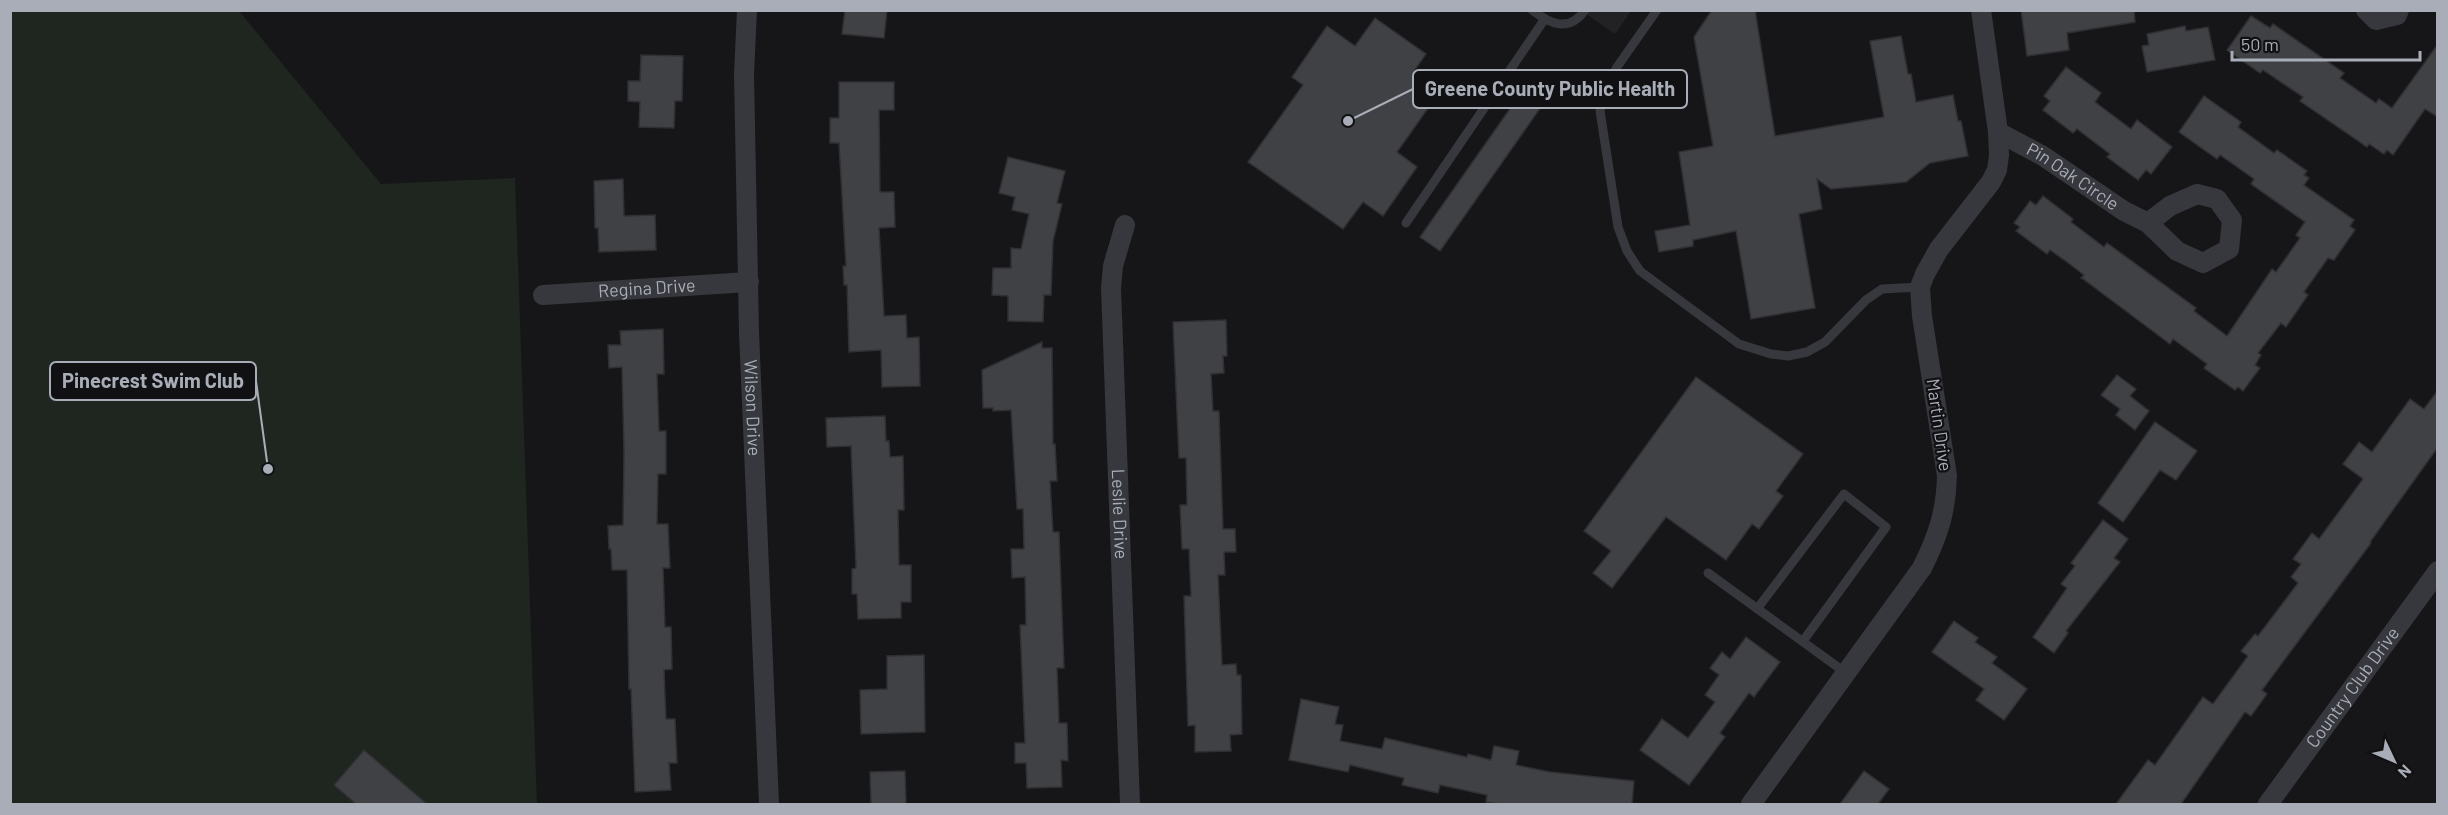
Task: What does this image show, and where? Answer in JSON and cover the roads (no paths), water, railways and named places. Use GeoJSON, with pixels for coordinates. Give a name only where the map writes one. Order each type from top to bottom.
{"type":"FeatureCollection","features":[{"type":"Feature","properties":{"kind":"street","name":"Wilson Drive"},"geometry":{"type":"LineString","coordinates":[[747,10],[744,74],[748,282],[769,804]]}},
{"type":"Feature","properties":{"kind":"street"},"geometry":{"type":"LineString","coordinates":[[1920,287],[1939,249],[1991,182],[1996,170],[1999,155],[1998,132],[1981,10]]}},
{"type":"Feature","properties":{"kind":"street"},"geometry":{"type":"LineString","coordinates":[[2366,10],[2376,20],[2397,15],[2399,10]]}},
{"type":"Feature","properties":{"kind":"street","name":"Pin Oak Circle"},"geometry":{"type":"LineString","coordinates":[[1998,132],[2043,156],[2124,211],[2148,223]]}},
{"type":"Feature","properties":{"kind":"street","name":"Leslie Drive"},"geometry":{"type":"LineString","coordinates":[[1125,225],[1113,266],[1112,288],[1130,804]]}},
{"type":"Feature","properties":{"kind":"street","name":"Regina Drive"},"geometry":{"type":"LineString","coordinates":[[543,295],[748,282]]}},
{"type":"Feature","properties":{"kind":"street","name":"Martin Drive"},"geometry":{"type":"LineString","coordinates":[[1751,804],[1922,568],[1940,529],[1946,503],[1947,476],[1922,316],[1920,287]]}},
{"type":"Feature","properties":{"kind":"street","name":"Country Club Drive"},"geometry":{"type":"LineString","coordinates":[[2268,804],[2438,571]]}},
{"type":"Feature","properties":{"kind":"lane"},"geometry":{"type":"LineString","coordinates":[[1532,10],[1544,20],[1561,26],[1578,20],[1585,10]]}},
{"type":"Feature","properties":{"kind":"lane"},"geometry":{"type":"LineString","coordinates":[[1657,10],[1617,67],[1606,88],[1600,111],[1618,227],[1627,251],[1640,270],[1739,344],[1771,354],[1788,356],[1807,352],[1825,342],[1866,300],[1882,289],[1920,287]]}},
{"type":"Feature","properties":{"kind":"lane"},"geometry":{"type":"LineString","coordinates":[[1406,223],[1544,20]]}},
{"type":"Feature","properties":{"kind":"lane"},"geometry":{"type":"LineString","coordinates":[[1757,609],[1844,494],[1886,527],[1803,641]]}},
{"type":"Feature","properties":{"kind":"lane"},"geometry":{"type":"LineString","coordinates":[[1707,573],[1846,673]]}},
{"type":"Feature","properties":{"kind":"place","name":"Greene County Public Health"},"geometry":{"type":"Point","coordinates":[1348,121]}},
{"type":"Feature","properties":{"kind":"place","name":"Pinecrest Swim Club"},"geometry":{"type":"Point","coordinates":[268,469]}}]}
